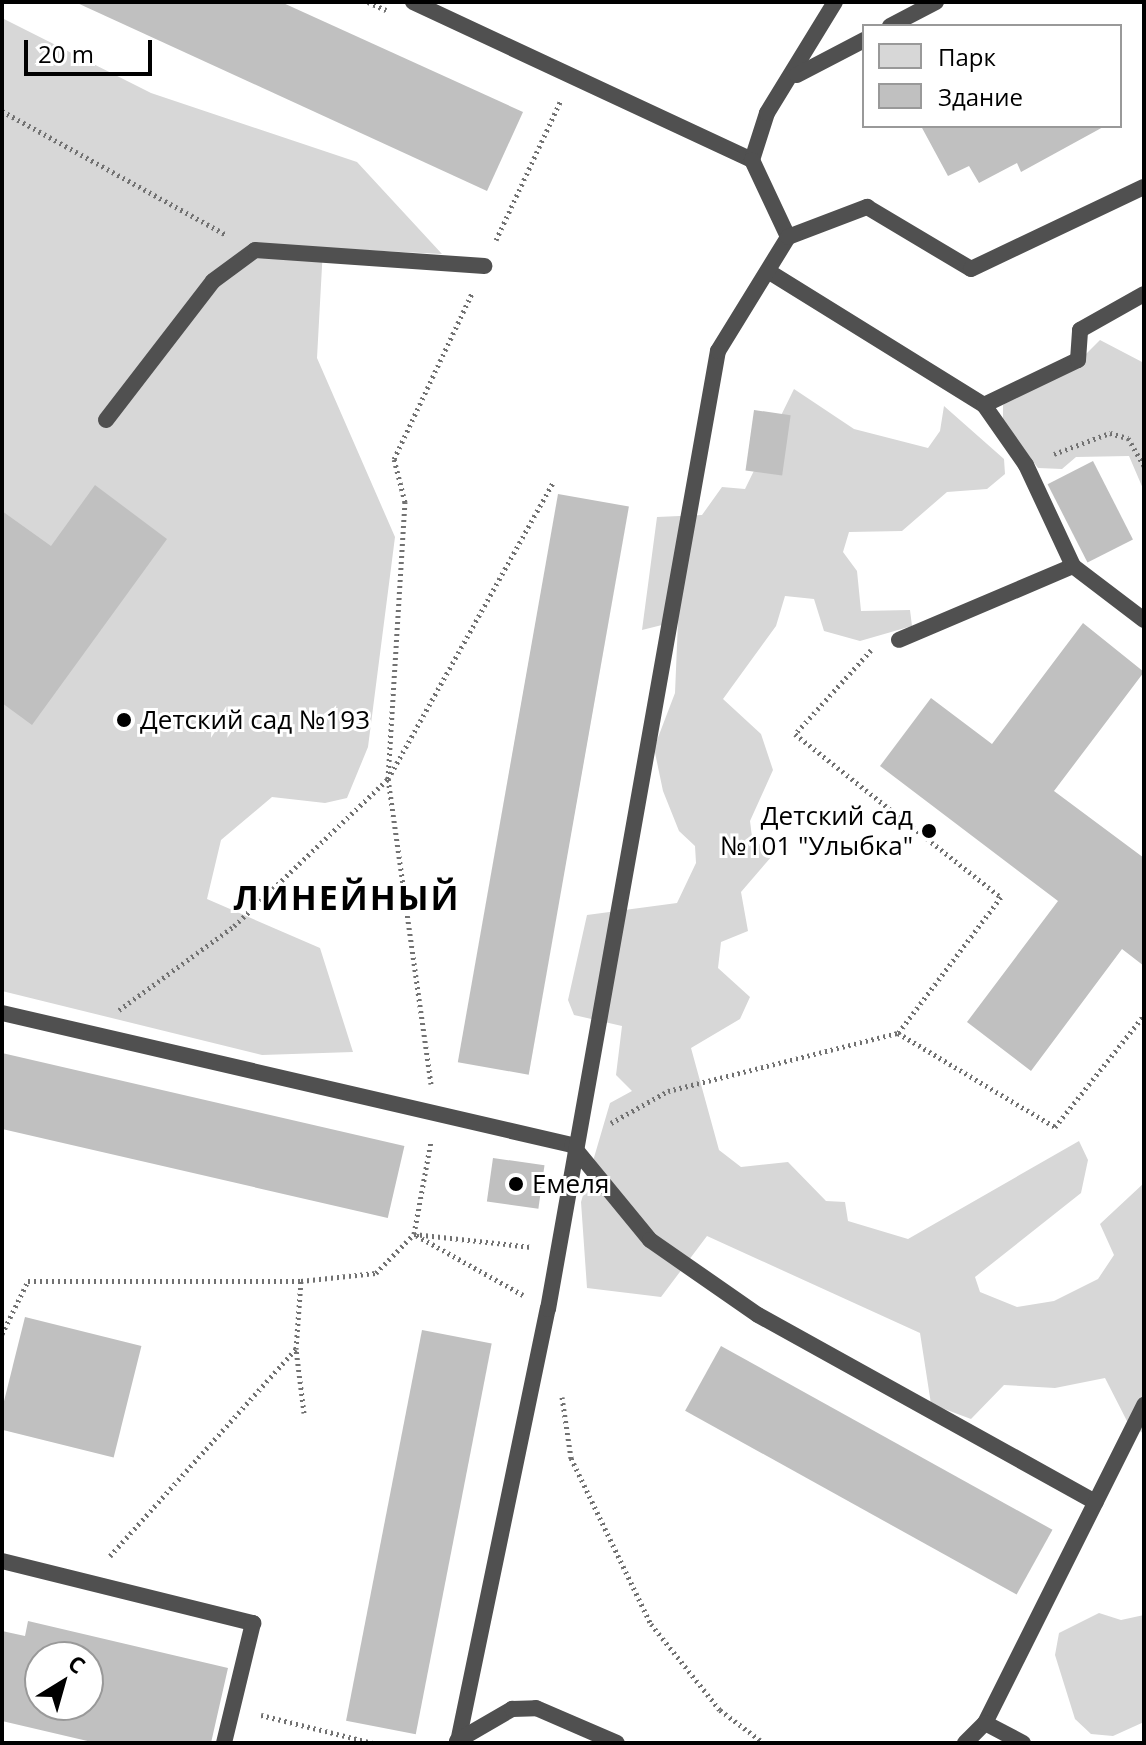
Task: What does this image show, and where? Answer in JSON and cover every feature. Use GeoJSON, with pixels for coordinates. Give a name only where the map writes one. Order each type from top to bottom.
{"type":"FeatureCollection","features":[{"type":"Feature","properties":{"kind":"lane"},"geometry":{"type":"LineString","coordinates":[[413,2],[752,160],[788,237]]}},
{"type":"Feature","properties":{"kind":"lane"},"geometry":{"type":"LineString","coordinates":[[752,160],[767,113],[797,75],[835,2]]}},
{"type":"Feature","properties":{"kind":"lane"},"geometry":{"type":"LineString","coordinates":[[894,24],[936,2]]}},
{"type":"Feature","properties":{"kind":"lane"},"geometry":{"type":"LineString","coordinates":[[797,75],[862,41]]}},
{"type":"Feature","properties":{"kind":"lane"},"geometry":{"type":"LineString","coordinates":[[457,1740],[548,1309],[572,1145],[718,351],[771,273],[788,237],[867,207],[971,269],[1144,187]]}},
{"type":"Feature","properties":{"kind":"lane"},"geometry":{"type":"LineString","coordinates":[[106,420],[213,281],[255,250],[484,266]]}},
{"type":"Feature","properties":{"kind":"lane"},"geometry":{"type":"LineString","coordinates":[[771,273],[984,405],[1026,465],[1073,566],[1144,620]]}},
{"type":"Feature","properties":{"kind":"lane"},"geometry":{"type":"LineString","coordinates":[[984,405],[1078,360],[1080,330],[1144,294]]}},
{"type":"Feature","properties":{"kind":"lane"},"geometry":{"type":"LineString","coordinates":[[899,640],[1073,566]]}},
{"type":"Feature","properties":{"kind":"lane"},"geometry":{"type":"LineString","coordinates":[[2,1013],[435,1116],[572,1145],[650,1240],[758,1315],[1096,1502]]}},
{"type":"Feature","properties":{"kind":"lane"},"geometry":{"type":"LineString","coordinates":[[965,1743],[985,1723],[1144,1405]]}},
{"type":"Feature","properties":{"kind":"lane"},"geometry":{"type":"LineString","coordinates":[[2,1561],[253,1623],[224,1743]]}},
{"type":"Feature","properties":{"kind":"lane"},"geometry":{"type":"LineString","coordinates":[[457,1740],[512,1709],[536,1708],[617,1743]]}},
{"type":"Feature","properties":{"kind":"lane"},"geometry":{"type":"LineString","coordinates":[[985,1723],[1023,1743]]}},
{"type":"Feature","properties":{"kind":"path"},"geometry":{"type":"LineString","coordinates":[[2,1334],[28,1281],[301,1281],[376,1273],[414,1234],[435,1116],[388,779],[405,502],[394,459],[564,92]]}},
{"type":"Feature","properties":{"kind":"path"},"geometry":{"type":"LineString","coordinates":[[2,111],[255,250]]}},
{"type":"Feature","properties":{"kind":"path"},"geometry":{"type":"LineString","coordinates":[[1081,444],[1110,433],[1128,438],[1144,466]]}},
{"type":"Feature","properties":{"kind":"path"},"geometry":{"type":"LineString","coordinates":[[88,1034],[234,926],[388,779],[553,482]]}},
{"type":"Feature","properties":{"kind":"path"},"geometry":{"type":"LineString","coordinates":[[572,1145],[668,1091],[898,1033],[1001,897],[795,734],[863,652],[899,640]]}},
{"type":"Feature","properties":{"kind":"path"},"geometry":{"type":"LineString","coordinates":[[898,1033],[1055,1127],[1144,1015]]}},
{"type":"Feature","properties":{"kind":"path"},"geometry":{"type":"LineString","coordinates":[[414,1234],[559,1250]]}},
{"type":"Feature","properties":{"kind":"path"},"geometry":{"type":"LineString","coordinates":[[414,1234],[548,1309]]}},
{"type":"Feature","properties":{"kind":"path"},"geometry":{"type":"LineString","coordinates":[[301,1281],[296,1349],[304,1413]]}},
{"type":"Feature","properties":{"kind":"path"},"geometry":{"type":"LineString","coordinates":[[86,1583],[296,1349]]}},
{"type":"Feature","properties":{"kind":"path"},"geometry":{"type":"LineString","coordinates":[[560,1383],[571,1458],[651,1624],[720,1710],[764,1743]]}},
{"type":"Feature","properties":{"kind":"path"},"geometry":{"type":"LineString","coordinates":[[266,1716],[373,1743]]}},
{"type":"Feature","properties":{"kind":"green space"},"geometry":{"type":"Polygon","coordinates":[[[2,18],[151,93],[357,162],[442,254],[323,248],[317,358],[395,537],[368,747],[347,798],[325,803],[272,797],[221,840],[207,899],[320,948],[353,1052],[262,1055],[2,991],[2,18]]]}},
{"type":"Feature","properties":{"kind":"green space"},"geometry":{"type":"Polygon","coordinates":[[[1100,340],[1144,363],[1144,491],[1129,456],[1076,457],[1062,469],[1038,468],[1003,422],[1003,405],[1030,383],[1072,368],[1100,340]]]}},
{"type":"Feature","properties":{"kind":"green space"},"geometry":{"type":"Polygon","coordinates":[[[794,389],[854,429],[928,448],[940,431],[944,406],[1004,459],[1005,474],[987,489],[947,492],[902,531],[849,532],[843,552],[857,571],[861,611],[910,610],[912,626],[860,641],[824,631],[814,599],[785,596],[776,626],[723,699],[761,734],[773,770],[750,821],[752,837],[772,856],[741,892],[748,931],[721,942],[718,968],[750,997],[740,1019],[691,1048],[719,1150],[741,1167],[788,1162],[826,1201],[845,1202],[848,1221],[908,1239],[1079,1141],[1088,1160],[1081,1193],[975,1277],[980,1292],[1017,1307],[1054,1301],[1098,1279],[1114,1255],[1100,1224],[1144,1183],[1144,1434],[1128,1423],[1105,1378],[1055,1388],[1004,1385],[971,1419],[931,1404],[920,1333],[707,1236],[661,1297],[587,1288],[581,1202],[610,1103],[632,1091],[616,1075],[622,1026],[574,1015],[568,1000],[587,915],[677,903],[696,863],[695,846],[679,831],[663,791],[654,748],[675,693],[678,621],[642,630],[657,517],[702,515],[722,487],[745,489],[794,389]]]}},
{"type":"Feature","properties":{"kind":"green space"},"geometry":{"type":"Polygon","coordinates":[[[1099,1613],[1121,1620],[1144,1615],[1144,1722],[1113,1736],[1091,1734],[1075,1719],[1055,1655],[1059,1633],[1099,1613]]]}},
{"type":"Feature","properties":{"kind":"building"},"geometry":{"type":"Polygon","coordinates":[[[75,2],[281,2],[523,112],[487,191],[75,2]]]}},
{"type":"Feature","properties":{"kind":"building"},"geometry":{"type":"Polygon","coordinates":[[[922,128],[1101,128],[1021,172],[1017,163],[979,183],[969,166],[948,176],[922,128]]]}},
{"type":"Feature","properties":{"kind":"building"},"geometry":{"type":"Polygon","coordinates":[[[754,410],[791,415],[782,476],[746,470],[754,410]]]}},
{"type":"Feature","properties":{"kind":"building"},"geometry":{"type":"Polygon","coordinates":[[[1093,461],[1133,539],[1088,563],[1048,484],[1093,461]]]}},
{"type":"Feature","properties":{"kind":"building"},"geometry":{"type":"Polygon","coordinates":[[[95,485],[167,539],[32,725],[2,703],[2,511],[51,546],[95,485]]]}},
{"type":"Feature","properties":{"kind":"building"},"geometry":{"type":"Polygon","coordinates":[[[558,494],[629,507],[529,1075],[458,1062],[558,494]]]}},
{"type":"Feature","properties":{"kind":"building"},"geometry":{"type":"Polygon","coordinates":[[[1083,623],[1144,672],[1054,791],[1144,858],[1144,966],[1122,949],[1031,1071],[967,1022],[1058,901],[880,766],[931,698],[992,744],[1083,623]]]}},
{"type":"Feature","properties":{"kind":"building"},"geometry":{"type":"Polygon","coordinates":[[[2,1053],[404,1146],[388,1218],[2,1129],[2,1053]]]}},
{"type":"Feature","properties":{"kind":"building","name":"Емеля"},"geometry":{"type":"Polygon","coordinates":[[[493,1158],[544,1165],[538,1209],[487,1202],[493,1158]]]}},
{"type":"Feature","properties":{"kind":"building"},"geometry":{"type":"Polygon","coordinates":[[[25,1317],[141,1346],[114,1458],[2,1430],[2,1409],[25,1317]]]}},
{"type":"Feature","properties":{"kind":"building"},"geometry":{"type":"Polygon","coordinates":[[[422,1330],[492,1344],[416,1734],[346,1721],[422,1330]]]}},
{"type":"Feature","properties":{"kind":"building"},"geometry":{"type":"Polygon","coordinates":[[[721,1346],[1052,1530],[1017,1594],[685,1411],[721,1346]]]}},
{"type":"Feature","properties":{"kind":"building"},"geometry":{"type":"Polygon","coordinates":[[[28,1621],[228,1668],[211,1743],[96,1743],[2,1721],[2,1631],[25,1636],[28,1621]]]}},
{"type":"Feature","properties":{"kind":"place","name":"Детский сад №193"},"geometry":{"type":"Point","coordinates":[124,720]}},
{"type":"Feature","properties":{"kind":"place","name":"Детский сад №101 \"Улыбка\""},"geometry":{"type":"Point","coordinates":[929,831]}},
{"type":"Feature","properties":{"kind":"place","name":"Емеля"},"geometry":{"type":"Point","coordinates":[516,1184]}},
{"type":"Feature","properties":{"kind":"district","name":"ЛИНЕЙНЫЙ"},"geometry":{"type":"Point","coordinates":[347,898]}}]}
